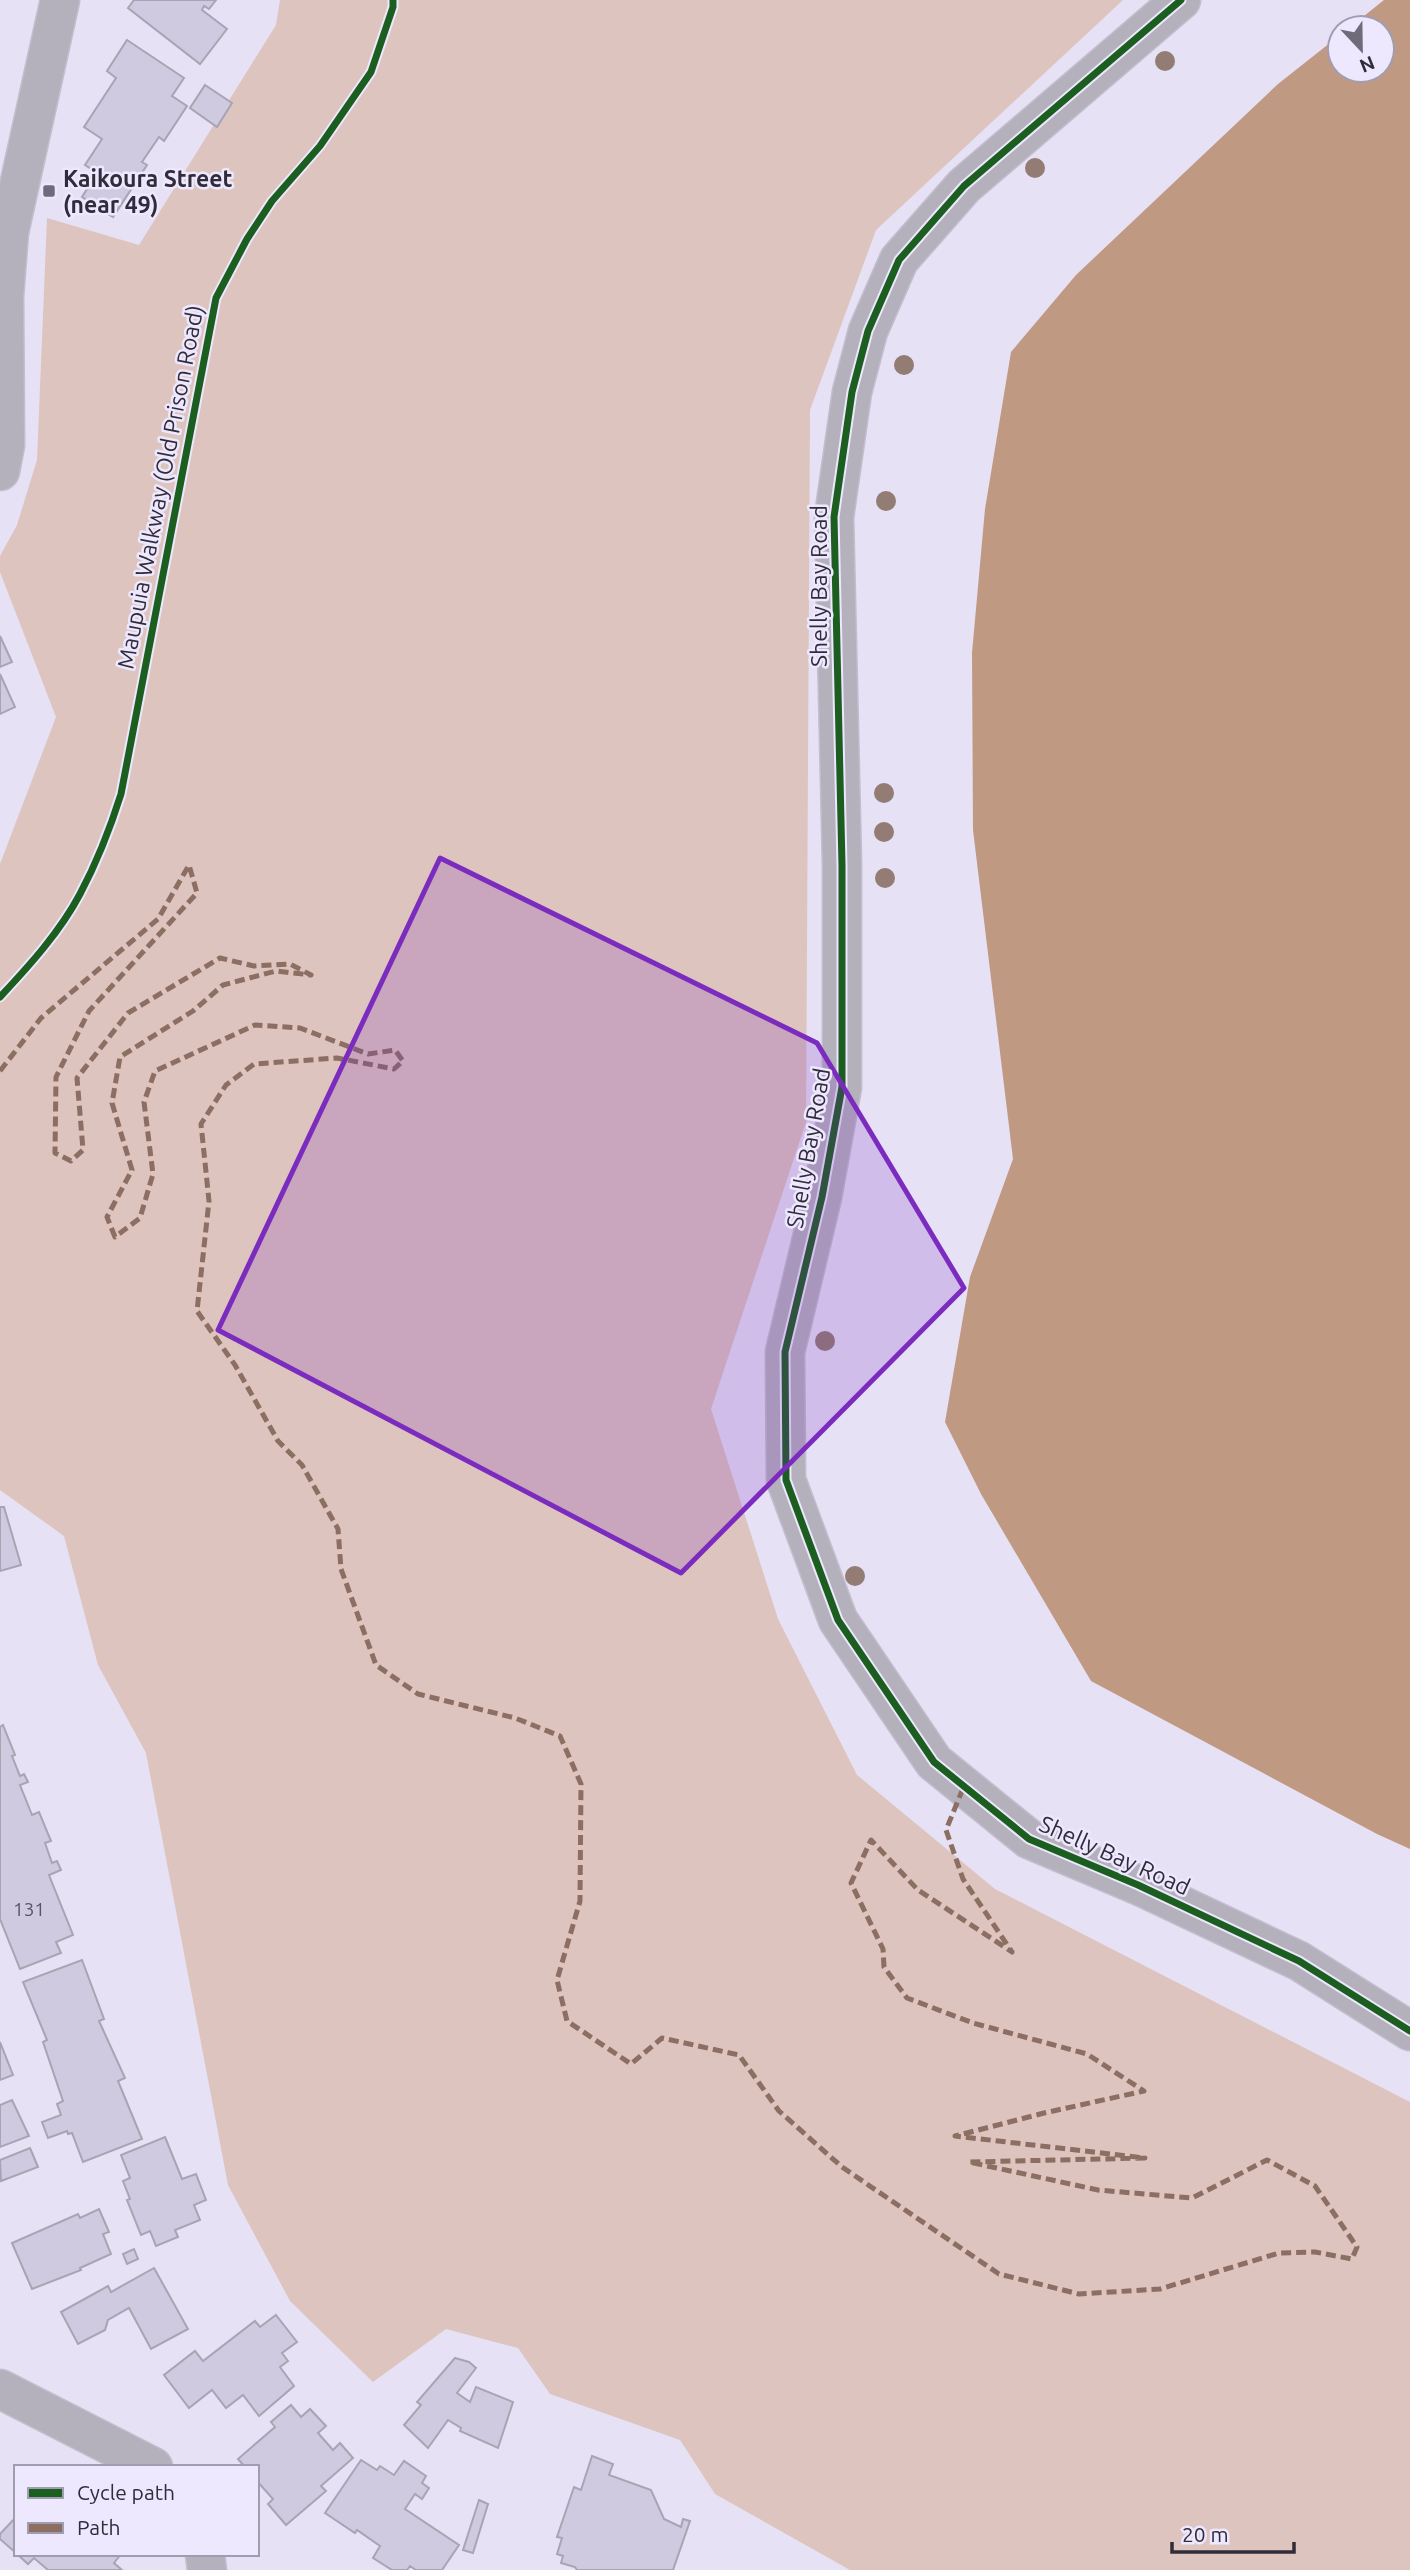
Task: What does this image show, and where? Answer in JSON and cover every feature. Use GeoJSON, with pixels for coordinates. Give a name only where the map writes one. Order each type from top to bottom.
{"type":"FeatureCollection","features":[{"type":"Feature","properties":{"kind":"street"},"geometry":{"type":"LineString","coordinates":[[0,471],[5,445],[4,296],[9,232],[60,0]]}},
{"type":"Feature","properties":{"kind":"street","name":"Shelly Bay Road"},"geometry":{"type":"LineString","coordinates":[[1181,0],[964,186],[899,260],[864,343],[852,392],[834,517],[842,864],[842,1087],[822,1197],[785,1352],[786,1479],[838,1620],[934,1762],[1029,1839],[1138,1885],[1299,1961],[1410,2031]]}},
{"type":"Feature","properties":{"kind":"street"},"geometry":{"type":"LineString","coordinates":[[0,2389],[151,2465]]}},
{"type":"Feature","properties":{"kind":"highlighted area"},"geometry":{"type":"Polygon","coordinates":[[[440,858],[817,1043],[964,1288],[681,1573],[218,1330],[440,858]]]}},
{"type":"Feature","properties":{"kind":"shaded area"},"geometry":{"type":"Polygon","coordinates":[[[280,0],[1123,0],[876,230],[810,410],[806,1122],[711,1409],[778,1619],[857,1775],[995,1889],[1410,2102],[1410,2570],[850,2570],[715,2494],[680,2440],[550,2394],[518,2348],[446,2329],[373,2382],[290,2301],[228,2185],[146,1753],[98,1665],[64,1536],[0,1490],[0,864],[56,717],[0,572],[0,556],[17,525],[37,460],[47,218],[139,245],[276,25],[280,0]]]}},
{"type":"Feature","properties":{"kind":"shaded area"},"geometry":{"type":"Polygon","coordinates":[[[1384,0],[1410,0],[1410,1849],[1377,1834],[1091,1681],[981,1494],[945,1422],[970,1277],[1013,1159],[973,830],[972,653],[985,509],[1011,352],[1076,275],[1278,84],[1326,46],[1326,84],[1396,84],[1396,14],[1366,14],[1384,0]]]}},
{"type":"Feature","properties":{"kind":"building"},"geometry":{"type":"Polygon","coordinates":[[[134,0],[216,0],[209,9],[204,6],[202,10],[227,29],[200,64],[128,8],[134,0]]]}},
{"type":"Feature","properties":{"kind":"building"},"geometry":{"type":"Polygon","coordinates":[[[127,40],[184,78],[172,96],[187,106],[164,141],[159,137],[142,162],[147,165],[113,217],[82,197],[97,173],[85,165],[102,139],[84,127],[116,78],[107,71],[127,40]]]}},
{"type":"Feature","properties":{"kind":"building"},"geometry":{"type":"Polygon","coordinates":[[[205,85],[232,103],[217,127],[190,108],[205,85]]]}},
{"type":"Feature","properties":{"kind":"building"},"geometry":{"type":"Polygon","coordinates":[[[0,636],[12,662],[0,667],[0,636]]]}},
{"type":"Feature","properties":{"kind":"building"},"geometry":{"type":"Polygon","coordinates":[[[0,674],[15,707],[0,714],[0,674]]]}},
{"type":"Feature","properties":{"kind":"building"},"geometry":{"type":"Polygon","coordinates":[[[0,1507],[4,1507],[21,1565],[0,1571],[0,1507]]]}},
{"type":"Feature","properties":{"kind":"building"},"geometry":{"type":"Polygon","coordinates":[[[3,1725],[20,1776],[24,1774],[28,1782],[20,1785],[32,1815],[39,1812],[51,1841],[45,1843],[52,1863],[57,1861],[61,1870],[49,1875],[73,1935],[56,1942],[61,1953],[20,1969],[0,1919],[0,1727],[3,1725]]]}},
{"type":"Feature","properties":{"kind":"building"},"geometry":{"type":"Polygon","coordinates":[[[82,1960],[104,2019],[99,2021],[125,2078],[118,2081],[142,2139],[83,2162],[72,2133],[68,2134],[67,2131],[48,2138],[42,2122],[61,2115],[57,2104],[63,2101],[43,2042],[47,2040],[23,1982],[82,1960]]]}},
{"type":"Feature","properties":{"kind":"building"},"geometry":{"type":"Polygon","coordinates":[[[0,2042],[13,2075],[0,2080],[0,2042]]]}},
{"type":"Feature","properties":{"kind":"building"},"geometry":{"type":"Polygon","coordinates":[[[12,2100],[29,2136],[0,2147],[0,2105],[12,2100]]]}},
{"type":"Feature","properties":{"kind":"building"},"geometry":{"type":"Polygon","coordinates":[[[165,2137],[182,2179],[196,2174],[206,2200],[194,2205],[200,2220],[175,2230],[178,2237],[156,2246],[150,2231],[141,2235],[127,2200],[130,2199],[123,2181],[130,2178],[121,2155],[165,2137]]]}},
{"type":"Feature","properties":{"kind":"building"},"geometry":{"type":"Polygon","coordinates":[[[30,2148],[38,2167],[1,2181],[0,2160],[30,2148]]]}},
{"type":"Feature","properties":{"kind":"building"},"geometry":{"type":"Polygon","coordinates":[[[99,2209],[109,2232],[103,2234],[111,2254],[80,2268],[81,2270],[32,2289],[12,2243],[78,2214],[80,2218],[99,2209]]]}},
{"type":"Feature","properties":{"kind":"building"},"geometry":{"type":"Polygon","coordinates":[[[134,2249],[138,2259],[127,2264],[123,2254],[134,2249]]]}},
{"type":"Feature","properties":{"kind":"building"},"geometry":{"type":"Polygon","coordinates":[[[154,2268],[188,2329],[151,2349],[129,2308],[108,2320],[105,2330],[78,2344],[61,2312],[108,2286],[111,2292],[154,2268]]]}},
{"type":"Feature","properties":{"kind":"building"},"geometry":{"type":"Polygon","coordinates":[[[276,2315],[297,2342],[282,2353],[288,2361],[280,2367],[294,2386],[259,2416],[243,2395],[226,2408],[212,2390],[189,2408],[164,2375],[195,2351],[203,2361],[255,2321],[260,2327],[276,2315]]]}},
{"type":"Feature","properties":{"kind":"building"},"geometry":{"type":"Polygon","coordinates":[[[455,2358],[469,2362],[476,2368],[457,2393],[470,2402],[476,2387],[513,2402],[498,2448],[460,2431],[461,2428],[448,2420],[428,2448],[404,2425],[421,2405],[417,2402],[455,2358]]]}},
{"type":"Feature","properties":{"kind":"building"},"geometry":{"type":"Polygon","coordinates":[[[291,2405],[301,2417],[310,2409],[326,2426],[318,2433],[333,2450],[340,2443],[353,2458],[321,2486],[326,2491],[286,2525],[268,2504],[273,2499],[259,2483],[259,2465],[243,2465],[238,2459],[275,2427],[271,2422],[291,2405]]]}},
{"type":"Feature","properties":{"kind":"building"},"geometry":{"type":"Polygon","coordinates":[[[592,2456],[613,2464],[609,2475],[651,2490],[664,2519],[681,2527],[683,2519],[690,2521],[673,2570],[577,2570],[561,2563],[563,2556],[557,2554],[562,2538],[557,2537],[574,2487],[581,2490],[592,2456]]]}},
{"type":"Feature","properties":{"kind":"building"},"geometry":{"type":"Polygon","coordinates":[[[361,2460],[377,2470],[380,2466],[394,2475],[404,2461],[426,2476],[422,2483],[429,2488],[422,2499],[415,2494],[405,2509],[459,2545],[442,2570],[416,2570],[410,2566],[407,2570],[392,2570],[373,2558],[380,2546],[325,2513],[361,2460]]]}},
{"type":"Feature","properties":{"kind":"building"},"geometry":{"type":"Polygon","coordinates":[[[479,2500],[488,2504],[473,2553],[463,2550],[479,2500]]]}},
{"type":"Feature","properties":{"kind":"building"},"geometry":{"type":"Polygon","coordinates":[[[14,2519],[14,2551],[0,2539],[0,2534],[14,2519]]]}},
{"type":"Feature","properties":{"kind":"building"},"geometry":{"type":"Polygon","coordinates":[[[19,2556],[119,2556],[114,2563],[122,2570],[48,2570],[34,2558],[28,2564],[19,2556]]]}},
{"type":"Feature","properties":{"kind":"marked path"},"geometry":{"type":"LineString","coordinates":[[0,1071],[41,1018],[158,919],[189,865],[197,893],[89,1011],[56,1077],[55,1153],[71,1161],[83,1150],[77,1078],[128,1013],[220,958],[254,966],[290,964],[311,975],[276,971],[223,985],[193,1011],[120,1057],[112,1103],[132,1170],[107,1217],[115,1237],[140,1218],[153,1174],[144,1102],[155,1071],[255,1025],[300,1028],[368,1054],[395,1050],[403,1061],[394,1069],[337,1058],[254,1064],[226,1085],[201,1124],[209,1201],[197,1311],[235,1365],[278,1441],[302,1465],[338,1529],[341,1569],[376,1665],[418,1694],[515,1718],[560,1736],[581,1784],[580,1901],[557,1980],[567,2021],[631,2064],[662,2038],[739,2055],[779,2111],[842,2167],[999,2274],[1079,2294],[1160,2289],[1279,2253],[1315,2252],[1352,2259],[1357,2247],[1315,2186],[1267,2160],[1192,2198],[1098,2190],[969,2162],[1145,2158],[955,2136],[1144,2091],[1087,2054],[973,2023],[907,1998],[884,1967],[883,1949],[851,1883],[871,1840],[918,1890],[1012,1952],[963,1879],[946,1830],[964,1786]]}},
{"type":"Feature","properties":{"kind":"cycle path","name":"Maupuia Walkway (Old Prison Road)"},"geometry":{"type":"LineString","coordinates":[[0,997],[43,948],[72,908],[98,858],[121,794],[216,298],[247,239],[272,201],[320,146],[371,72],[393,0]]}},
{"type":"Feature","properties":{"kind":"cycle path"},"geometry":{"type":"LineString","coordinates":[[1181,0],[964,186],[899,260],[868,331],[852,392],[834,517],[842,865],[842,1087],[822,1197],[785,1352],[786,1480],[838,1620],[934,1762],[1029,1839],[1138,1885],[1299,1961],[1410,2031]]}},
{"type":"Feature","properties":{"kind":"place","name":"Kaikoura Street (near 49)"},"geometry":{"type":"Point","coordinates":[49,191]}}]}
